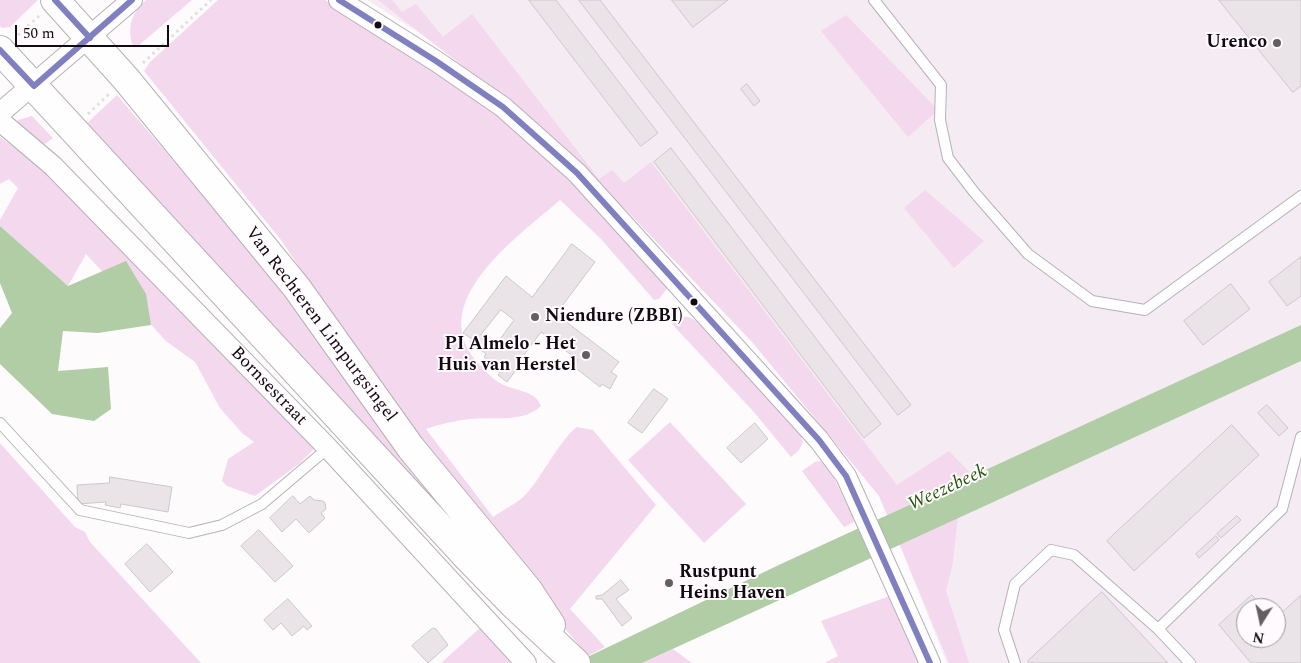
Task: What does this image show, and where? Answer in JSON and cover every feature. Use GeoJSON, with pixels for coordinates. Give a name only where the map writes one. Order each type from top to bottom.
{"type":"FeatureCollection","features":[{"type":"Feature","properties":{"kind":"main road","name":"Van Rechteren Limpurgsingel"},"geometry":{"type":"LineString","coordinates":[[55,0],[90,38],[297,288],[411,448],[528,590],[575,662]]}},
{"type":"Feature","properties":{"kind":"main road","name":"Van Rechteren Limpurgsingel"},"geometry":{"type":"LineString","coordinates":[[0,51],[469,559],[513,604],[575,662]]}},
{"type":"Feature","properties":{"kind":"street"},"geometry":{"type":"LineString","coordinates":[[0,114],[132,0]]}},
{"type":"Feature","properties":{"kind":"street"},"geometry":{"type":"LineString","coordinates":[[339,0],[436,61],[503,107],[577,173],[819,440],[846,476],[930,663]]}},
{"type":"Feature","properties":{"kind":"street","name":"Bornsestraat"},"geometry":{"type":"LineString","coordinates":[[0,121],[53,166],[328,448],[526,663]]}},
{"type":"Feature","properties":{"kind":"lane"},"geometry":{"type":"LineString","coordinates":[[874,0],[942,85],[940,120],[948,158],[974,192],[1028,254],[1092,301],[1145,310],[1301,196]]}},
{"type":"Feature","properties":{"kind":"lane"},"geometry":{"type":"LineString","coordinates":[[0,423],[80,510],[189,532],[222,524],[262,504],[328,448]]}},
{"type":"Feature","properties":{"kind":"lane"},"geometry":{"type":"LineString","coordinates":[[1158,629],[1282,508],[1301,437]]}},
{"type":"Feature","properties":{"kind":"lane"},"geometry":{"type":"LineString","coordinates":[[1015,663],[1004,630],[1015,584],[1051,550],[1074,555],[1158,629],[1190,663]]}},
{"type":"Feature","properties":{"kind":"path"},"geometry":{"type":"LineString","coordinates":[[0,51],[55,0]]}},
{"type":"Feature","properties":{"kind":"shaded area"},"geometry":{"type":"Polygon","coordinates":[[[0,0],[38,0],[10,27],[2,28],[0,26],[0,0]]]}},
{"type":"Feature","properties":{"kind":"shaded area"},"geometry":{"type":"Polygon","coordinates":[[[146,0],[192,0],[138,46],[132,44],[130,32],[132,20],[137,10],[146,0]]]}},
{"type":"Feature","properties":{"kind":"shaded area"},"geometry":{"type":"Polygon","coordinates":[[[218,0],[325,0],[487,102],[538,145],[669,286],[659,299],[654,300],[601,239],[560,200],[522,232],[483,272],[469,294],[462,317],[464,340],[478,363],[497,381],[505,386],[529,394],[541,406],[533,412],[516,417],[469,419],[426,429],[493,517],[525,496],[565,439],[577,427],[593,430],[656,505],[570,609],[605,647],[588,656],[480,527],[421,448],[281,240],[144,71],[150,62],[218,0]]]}},
{"type":"Feature","properties":{"kind":"shaded area"},"geometry":{"type":"Polygon","coordinates":[[[367,0],[1301,0],[1301,663],[947,663],[867,463],[595,174],[494,80],[367,0]]]}},
{"type":"Feature","properties":{"kind":"shaded area"},"geometry":{"type":"Polygon","coordinates":[[[378,0],[392,0],[402,12],[416,4],[443,37],[472,14],[599,179],[612,170],[624,183],[651,162],[897,485],[949,451],[972,475],[887,515],[879,496],[752,342],[628,212],[515,107],[378,0]]]}},
{"type":"Feature","properties":{"kind":"shaded area"},"geometry":{"type":"Polygon","coordinates":[[[846,15],[938,110],[908,137],[821,31],[846,15]]]}},
{"type":"Feature","properties":{"kind":"shaded area"},"geometry":{"type":"Polygon","coordinates":[[[117,95],[291,298],[369,405],[448,521],[83,127],[117,95]]]}},
{"type":"Feature","properties":{"kind":"shaded area"},"geometry":{"type":"Polygon","coordinates":[[[32,116],[53,138],[45,144],[39,143],[18,126],[18,120],[32,116]]]}},
{"type":"Feature","properties":{"kind":"shaded area"},"geometry":{"type":"Polygon","coordinates":[[[0,137],[44,169],[316,447],[299,464],[255,496],[227,486],[222,481],[228,459],[254,442],[242,433],[220,408],[195,362],[166,341],[86,254],[68,286],[0,226],[0,220],[18,188],[9,179],[0,184],[0,137]]]}},
{"type":"Feature","properties":{"kind":"shaded area"},"geometry":{"type":"Polygon","coordinates":[[[925,190],[984,241],[954,268],[904,208],[925,190]]]}},
{"type":"Feature","properties":{"kind":"shaded area"},"geometry":{"type":"Polygon","coordinates":[[[681,317],[689,317],[696,321],[800,433],[803,442],[799,450],[791,457],[753,411],[672,324],[681,317]]]}},
{"type":"Feature","properties":{"kind":"shaded area"},"geometry":{"type":"Polygon","coordinates":[[[670,422],[746,504],[704,543],[628,460],[670,422]]]}},
{"type":"Feature","properties":{"kind":"shaded area"},"geometry":{"type":"Polygon","coordinates":[[[0,443],[75,527],[85,532],[90,542],[201,663],[0,663],[0,443]]]}},
{"type":"Feature","properties":{"kind":"shaded area"},"geometry":{"type":"Polygon","coordinates":[[[820,461],[828,466],[853,517],[854,522],[844,527],[802,471],[815,462],[820,461]]]}},
{"type":"Feature","properties":{"kind":"shaded area"},"geometry":{"type":"Polygon","coordinates":[[[958,516],[953,562],[946,591],[969,663],[949,663],[899,543],[958,516]]]}},
{"type":"Feature","properties":{"kind":"shaded area"},"geometry":{"type":"Polygon","coordinates":[[[895,594],[924,663],[824,663],[838,656],[821,621],[895,594]]]}},
{"type":"Feature","properties":{"kind":"shaded area"},"geometry":{"type":"Polygon","coordinates":[[[481,627],[513,663],[441,663],[481,627]]]}},
{"type":"Feature","properties":{"kind":"shaded area"},"geometry":{"type":"Polygon","coordinates":[[[673,649],[692,663],[642,663],[673,649]]]}},
{"type":"Feature","properties":{"kind":"water"},"geometry":{"type":"Polygon","coordinates":[[[0,226],[68,286],[126,261],[146,294],[151,325],[98,333],[63,331],[58,371],[108,367],[111,409],[94,421],[52,414],[0,364],[0,328],[12,313],[0,283],[0,226]]]}},
{"type":"Feature","properties":{"kind":"water","name":"Weezebeek"},"geometry":{"type":"Polygon","coordinates":[[[1301,325],[1301,361],[642,663],[575,663],[783,563],[1301,325]]]}},
{"type":"Feature","properties":{"kind":"building"},"geometry":{"type":"Polygon","coordinates":[[[529,0],[556,0],[658,133],[641,146],[529,0]]]}},
{"type":"Feature","properties":{"kind":"building"},"geometry":{"type":"Polygon","coordinates":[[[579,0],[600,0],[911,405],[898,415],[579,0]]]}},
{"type":"Feature","properties":{"kind":"building"},"geometry":{"type":"Polygon","coordinates":[[[672,0],[728,0],[693,27],[672,0]]]}},
{"type":"Feature","properties":{"kind":"building","name":"Urenco"},"geometry":{"type":"Polygon","coordinates":[[[1219,0],[1301,0],[1301,86],[1293,92],[1219,0]]]}},
{"type":"Feature","properties":{"kind":"building"},"geometry":{"type":"Polygon","coordinates":[[[747,84],[760,101],[754,106],[741,89],[747,84]]]}},
{"type":"Feature","properties":{"kind":"building"},"geometry":{"type":"Polygon","coordinates":[[[671,148],[881,424],[864,438],[654,162],[671,148]]]}},
{"type":"Feature","properties":{"kind":"building","name":"Niendure (ZBBI)"},"geometry":{"type":"Polygon","coordinates":[[[572,244],[595,262],[556,314],[619,362],[611,372],[617,376],[610,389],[602,384],[600,387],[573,366],[578,360],[541,332],[517,364],[519,366],[507,382],[498,375],[500,372],[491,366],[493,363],[484,357],[486,354],[470,342],[472,339],[463,333],[506,276],[532,297],[572,244]],[[501,310],[481,335],[495,346],[514,320],[501,310]]]}},
{"type":"Feature","properties":{"kind":"building"},"geometry":{"type":"Polygon","coordinates":[[[1301,257],[1301,296],[1287,306],[1269,282],[1301,257]]]}},
{"type":"Feature","properties":{"kind":"building"},"geometry":{"type":"Polygon","coordinates":[[[1231,284],[1250,309],[1203,345],[1184,321],[1231,284]]]}},
{"type":"Feature","properties":{"kind":"building"},"geometry":{"type":"Polygon","coordinates":[[[654,389],[668,399],[642,433],[628,423],[654,389]]]}},
{"type":"Feature","properties":{"kind":"building"},"geometry":{"type":"Polygon","coordinates":[[[1267,405],[1288,428],[1279,436],[1258,413],[1267,405]]]}},
{"type":"Feature","properties":{"kind":"building"},"geometry":{"type":"Polygon","coordinates":[[[755,423],[768,439],[741,463],[727,448],[755,423]]]}},
{"type":"Feature","properties":{"kind":"building"},"geometry":{"type":"Polygon","coordinates":[[[1232,425],[1259,455],[1134,571],[1107,541],[1232,425]]]}},
{"type":"Feature","properties":{"kind":"building"},"geometry":{"type":"Polygon","coordinates":[[[110,477],[172,487],[168,512],[121,504],[120,508],[105,505],[106,502],[78,504],[77,485],[109,483],[110,477]]]}},
{"type":"Feature","properties":{"kind":"building"},"geometry":{"type":"Polygon","coordinates":[[[293,496],[300,504],[310,496],[314,500],[325,503],[326,509],[321,513],[325,518],[309,533],[296,519],[282,532],[270,518],[293,496]]]}},
{"type":"Feature","properties":{"kind":"building"},"geometry":{"type":"Polygon","coordinates":[[[1237,516],[1241,520],[1221,538],[1217,534],[1237,516]]]}},
{"type":"Feature","properties":{"kind":"building"},"geometry":{"type":"Polygon","coordinates":[[[259,530],[293,566],[275,582],[241,546],[259,530]]]}},
{"type":"Feature","properties":{"kind":"building"},"geometry":{"type":"Polygon","coordinates":[[[1216,536],[1219,540],[1199,558],[1196,554],[1216,536]]]}},
{"type":"Feature","properties":{"kind":"building"},"geometry":{"type":"Polygon","coordinates":[[[147,544],[173,572],[150,592],[125,564],[147,544]]]}},
{"type":"Feature","properties":{"kind":"building"},"geometry":{"type":"Polygon","coordinates":[[[621,580],[629,590],[616,599],[632,618],[622,626],[602,599],[596,599],[596,596],[602,595],[621,580]]]}},
{"type":"Feature","properties":{"kind":"building"},"geometry":{"type":"Polygon","coordinates":[[[1102,592],[1168,663],[1028,663],[1028,661],[1102,592]]]}},
{"type":"Feature","properties":{"kind":"building"},"geometry":{"type":"Polygon","coordinates":[[[1301,595],[1301,663],[1251,663],[1238,648],[1286,648],[1286,609],[1301,595]]]}},
{"type":"Feature","properties":{"kind":"building"},"geometry":{"type":"Polygon","coordinates":[[[288,599],[312,626],[307,630],[304,626],[292,636],[281,623],[273,630],[264,620],[288,599]]]}},
{"type":"Feature","properties":{"kind":"building"},"geometry":{"type":"Polygon","coordinates":[[[1236,610],[1236,645],[1219,625],[1236,610]]]}},
{"type":"Feature","properties":{"kind":"building"},"geometry":{"type":"Polygon","coordinates":[[[433,628],[436,629],[448,645],[428,663],[412,646],[433,628]]]}},
{"type":"Feature","properties":{"kind":"transit line"},"geometry":{"type":"LineString","coordinates":[[55,0],[90,38]]}},
{"type":"Feature","properties":{"kind":"transit line"},"geometry":{"type":"LineString","coordinates":[[0,50],[34,86],[132,0]]}},
{"type":"Feature","properties":{"kind":"transit line"},"geometry":{"type":"LineString","coordinates":[[339,0],[436,61],[503,107],[577,173],[819,440],[846,476],[930,663]]}},
{"type":"Feature","properties":{"kind":"place","name":"Urenco"},"geometry":{"type":"Point","coordinates":[1277,43]}},
{"type":"Feature","properties":{"kind":"place","name":"Niendure (ZBBI)"},"geometry":{"type":"Point","coordinates":[535,317]}},
{"type":"Feature","properties":{"kind":"place","name":"PI Almelo - Het Huis van Herstel"},"geometry":{"type":"Point","coordinates":[586,355]}},
{"type":"Feature","properties":{"kind":"place","name":"Rustpunt Heins Haven"},"geometry":{"type":"Point","coordinates":[669,583]}}]}
